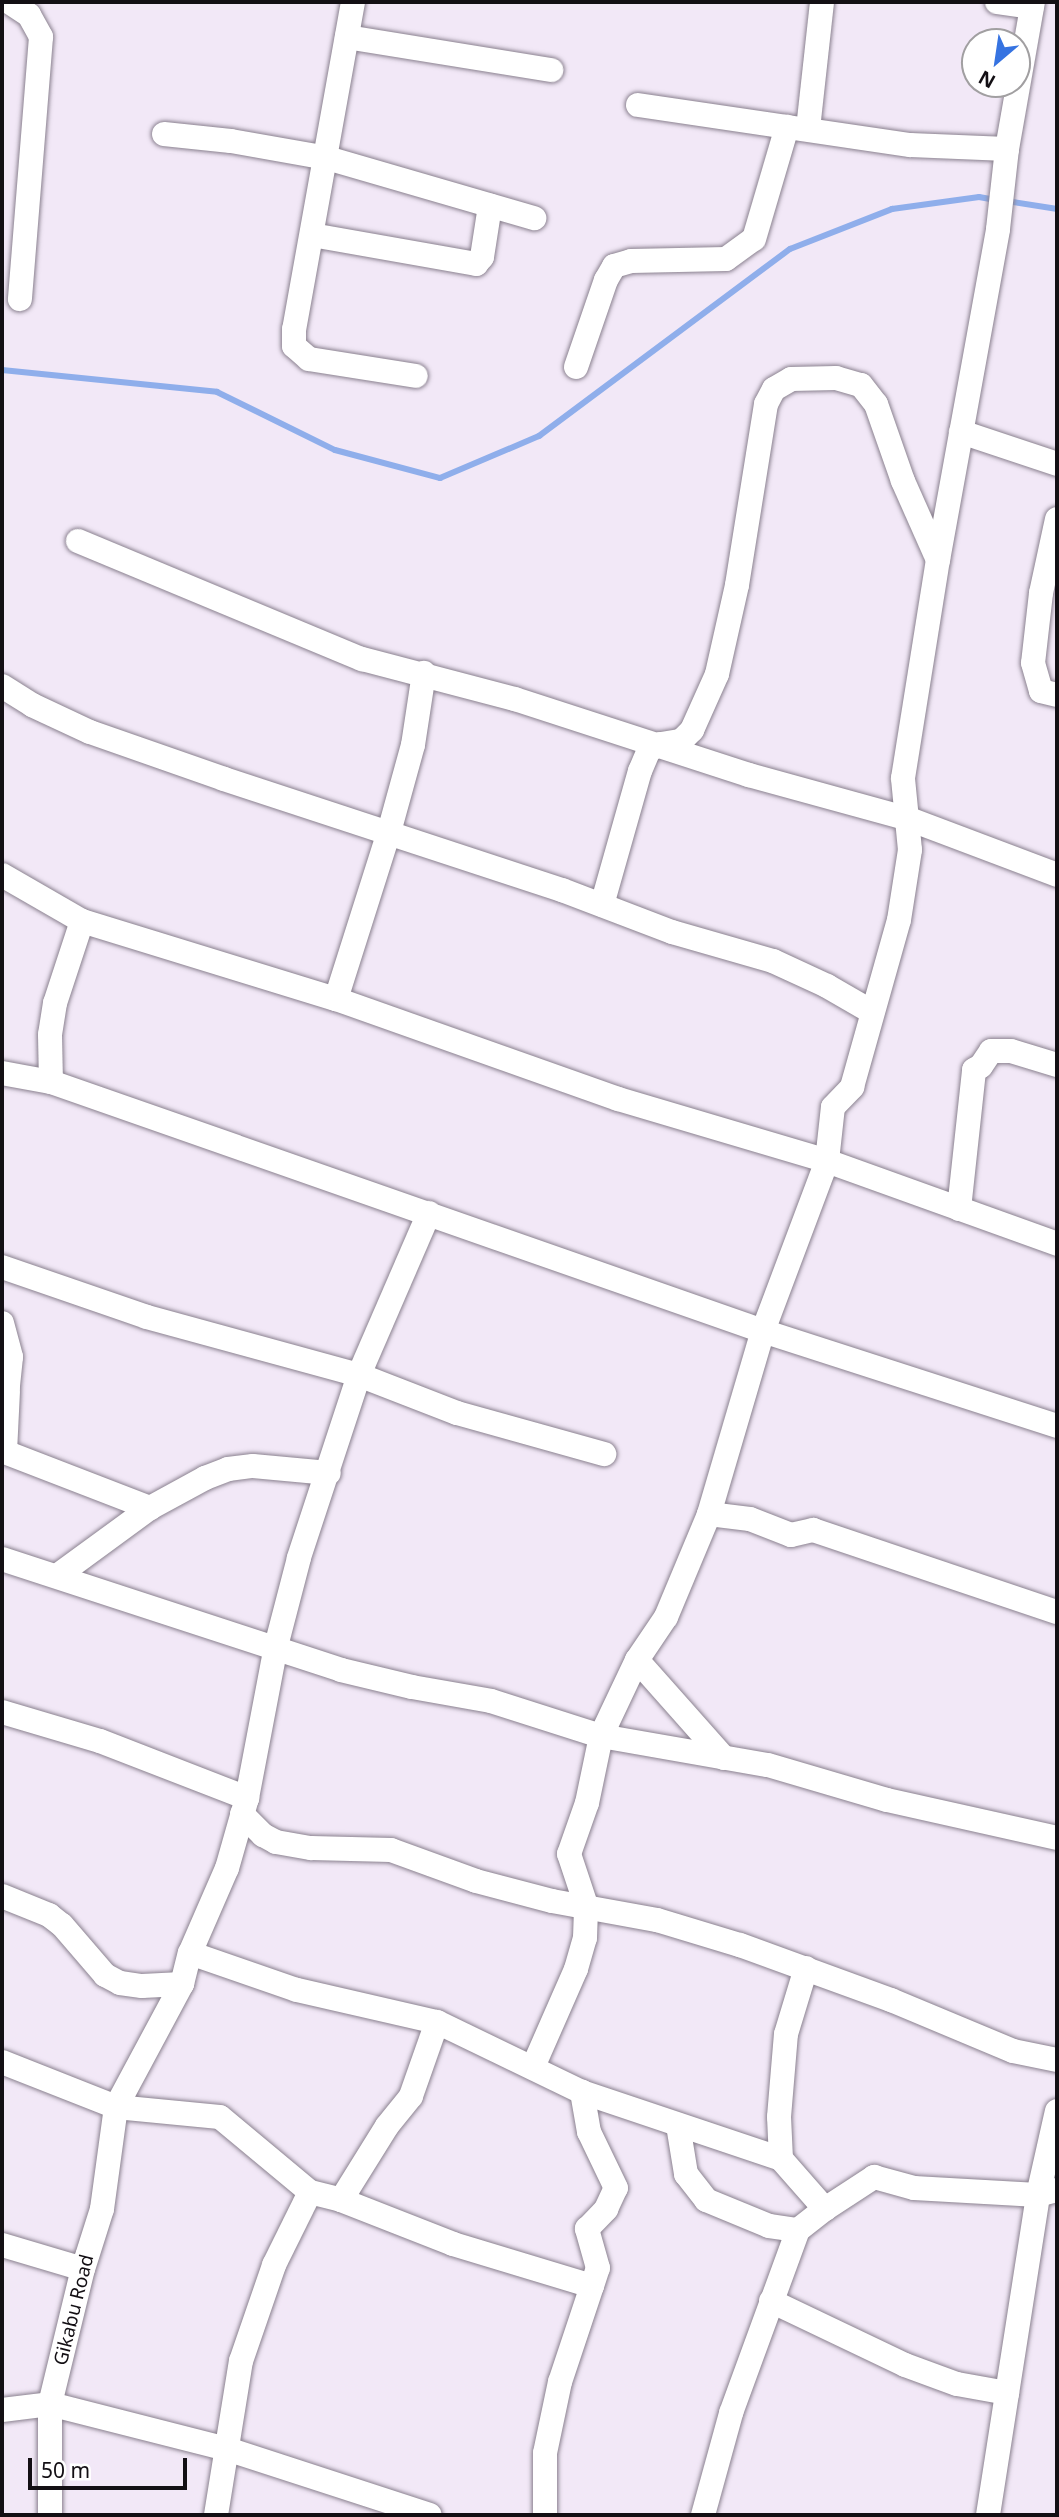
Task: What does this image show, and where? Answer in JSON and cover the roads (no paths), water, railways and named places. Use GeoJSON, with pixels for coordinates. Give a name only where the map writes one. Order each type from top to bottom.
{"type":"FeatureCollection","features":[{"type":"Feature","properties":{"kind":"street"},"geometry":{"type":"LineString","coordinates":[[9,2],[30,16],[41,37],[20,299]]}},
{"type":"Feature","properties":{"kind":"street"},"geometry":{"type":"LineString","coordinates":[[353,2],[327,158],[293,329],[294,346],[309,359],[416,376]]}},
{"type":"Feature","properties":{"kind":"street"},"geometry":{"type":"LineString","coordinates":[[576,366],[606,280],[614,266],[631,261],[726,259],[754,239],[798,128],[821,2]]}},
{"type":"Feature","properties":{"kind":"street"},"geometry":{"type":"LineString","coordinates":[[533,2067],[576,1969],[585,1938],[586,1905],[569,1854],[587,1803],[601,1736],[637,1660],[666,1617],[709,1514],[763,1331],[827,1161],[833,1107],[852,1087],[905,886],[910,850],[903,778],[937,560],[998,229],[1007,149],[1033,4],[998,2]]}},
{"type":"Feature","properties":{"kind":"street"},"geometry":{"type":"LineString","coordinates":[[347,37],[551,70]]}},
{"type":"Feature","properties":{"kind":"street"},"geometry":{"type":"LineString","coordinates":[[638,105],[910,145],[1007,149]]}},
{"type":"Feature","properties":{"kind":"street"},"geometry":{"type":"LineString","coordinates":[[164,134],[231,141],[327,158],[534,218]]}},
{"type":"Feature","properties":{"kind":"street"},"geometry":{"type":"LineString","coordinates":[[312,235],[476,264],[482,257],[490,206]]}},
{"type":"Feature","properties":{"kind":"street"},"geometry":{"type":"LineString","coordinates":[[602,905],[640,771],[649,750],[661,744],[681,741],[692,730],[717,674],[737,585],[766,404],[774,389],[792,379],[836,378],[861,385],[876,404],[903,481],[937,560]]}},
{"type":"Feature","properties":{"kind":"street"},"geometry":{"type":"LineString","coordinates":[[961,432],[1057,464]]}},
{"type":"Feature","properties":{"kind":"street"},"geometry":{"type":"LineString","coordinates":[[1057,519],[1041,593],[1032,663],[1041,691],[1057,695]]}},
{"type":"Feature","properties":{"kind":"street"},"geometry":{"type":"LineString","coordinates":[[78,541],[362,659],[424,673],[661,744],[749,775],[909,819],[1057,875]]}},
{"type":"Feature","properties":{"kind":"street"},"geometry":{"type":"LineString","coordinates":[[336,999],[389,832],[413,745],[424,673]]}},
{"type":"Feature","properties":{"kind":"street"},"geometry":{"type":"LineString","coordinates":[[2,686],[32,705],[90,732],[602,905],[672,932],[773,961],[827,986],[872,1012]]}},
{"type":"Feature","properties":{"kind":"street"},"geometry":{"type":"LineString","coordinates":[[2,875],[82,921],[336,999],[618,1099],[827,1161],[1057,1244]]}},
{"type":"Feature","properties":{"kind":"street"},"geometry":{"type":"LineString","coordinates":[[51,1082],[50,1035],[55,1003],[82,921]]}},
{"type":"Feature","properties":{"kind":"street"},"geometry":{"type":"LineString","coordinates":[[959,1209],[974,1070],[981,1066],[992,1051],[1011,1051],[1057,1065]]}},
{"type":"Feature","properties":{"kind":"street"},"geometry":{"type":"LineString","coordinates":[[2,1073],[51,1082],[763,1331],[1057,1426]]}},
{"type":"Feature","properties":{"kind":"street"},"geometry":{"type":"LineString","coordinates":[[116,2107],[181,1984],[190,1953],[227,1868],[245,1806],[276,1646],[299,1558],[359,1375],[429,1213]]}},
{"type":"Feature","properties":{"kind":"street"},"geometry":{"type":"LineString","coordinates":[[2,1267],[148,1317],[359,1375],[457,1413],[604,1454]]}},
{"type":"Feature","properties":{"kind":"street"},"geometry":{"type":"LineString","coordinates":[[2,1323],[11,1357],[5,1396],[3,1451],[150,1508]]}},
{"type":"Feature","properties":{"kind":"street"},"geometry":{"type":"LineString","coordinates":[[57,1576],[150,1508],[205,1478],[229,1469],[253,1466],[329,1473]]}},
{"type":"Feature","properties":{"kind":"street"},"geometry":{"type":"LineString","coordinates":[[709,1514],[750,1519],[791,1535],[813,1530],[1057,1612]]}},
{"type":"Feature","properties":{"kind":"street"},"geometry":{"type":"LineString","coordinates":[[2,1559],[276,1646],[341,1670],[412,1687],[491,1701],[601,1736],[768,1765],[887,1800],[1057,1838]]}},
{"type":"Feature","properties":{"kind":"street"},"geometry":{"type":"LineString","coordinates":[[637,1660],[723,1758]]}},
{"type":"Feature","properties":{"kind":"street"},"geometry":{"type":"LineString","coordinates":[[2,1712],[100,1741],[245,1806],[263,1835],[276,1842],[311,1849],[391,1850],[475,1881],[552,1901],[586,1905],[657,1920],[806,1968],[1013,2051],[1057,2060]]}},
{"type":"Feature","properties":{"kind":"street"},"geometry":{"type":"LineString","coordinates":[[2,1896],[49,1915],[62,1925],[105,1976],[120,1983],[142,1986],[181,1984]]}},
{"type":"Feature","properties":{"kind":"street"},"geometry":{"type":"LineString","coordinates":[[190,1953],[297,1990],[437,2022],[582,2092],[781,2159],[824,2209]]}},
{"type":"Feature","properties":{"kind":"street"},"geometry":{"type":"LineString","coordinates":[[781,2159],[779,2117],[786,2034],[806,1968]]}},
{"type":"Feature","properties":{"kind":"street"},"geometry":{"type":"LineString","coordinates":[[341,2200],[387,2126],[411,2096],[437,2022]]}},
{"type":"Feature","properties":{"kind":"street"},"geometry":{"type":"LineString","coordinates":[[2,2062],[116,2107],[220,2117],[310,2192],[341,2200],[453,2244],[592,2286]]}},
{"type":"Feature","properties":{"kind":"street"},"geometry":{"type":"LineString","coordinates":[[545,2515],[545,2453],[560,2382],[598,2268],[587,2229],[606,2209],[616,2188],[589,2132],[582,2092]]}},
{"type":"Feature","properties":{"kind":"street","name":"Gikabu Road"},"geometry":{"type":"LineString","coordinates":[[50,2515],[50,2403],[83,2269],[102,2209],[116,2107]]}},
{"type":"Feature","properties":{"kind":"street"},"geometry":{"type":"LineString","coordinates":[[988,2515],[1007,2393],[1048,2192],[1057,2111]]}},
{"type":"Feature","properties":{"kind":"street"},"geometry":{"type":"LineString","coordinates":[[678,2125],[686,2174],[706,2200],[769,2226],[798,2230]]}},
{"type":"Feature","properties":{"kind":"street"},"geometry":{"type":"LineString","coordinates":[[703,2515],[731,2413],[798,2230],[874,2176],[915,2188],[1048,2192]]}},
{"type":"Feature","properties":{"kind":"street"},"geometry":{"type":"LineString","coordinates":[[216,2515],[242,2361],[274,2265],[310,2192]]}},
{"type":"Feature","properties":{"kind":"street"},"geometry":{"type":"LineString","coordinates":[[2,2245],[83,2269]]}},
{"type":"Feature","properties":{"kind":"street"},"geometry":{"type":"LineString","coordinates":[[771,2301],[905,2365],[957,2384],[1007,2393]]}},
{"type":"Feature","properties":{"kind":"street"},"geometry":{"type":"LineString","coordinates":[[2,2410],[50,2403],[227,2448],[430,2515]]}},
{"type":"Feature","properties":{"kind":"waterway"},"geometry":{"type":"LineString","coordinates":[[2,370],[217,392],[335,450],[440,478],[539,436],[790,249],[892,209],[979,197],[996,200]]}},
{"type":"Feature","properties":{"kind":"waterway"},"geometry":{"type":"LineString","coordinates":[[1007,201],[1057,209]]}}]}
